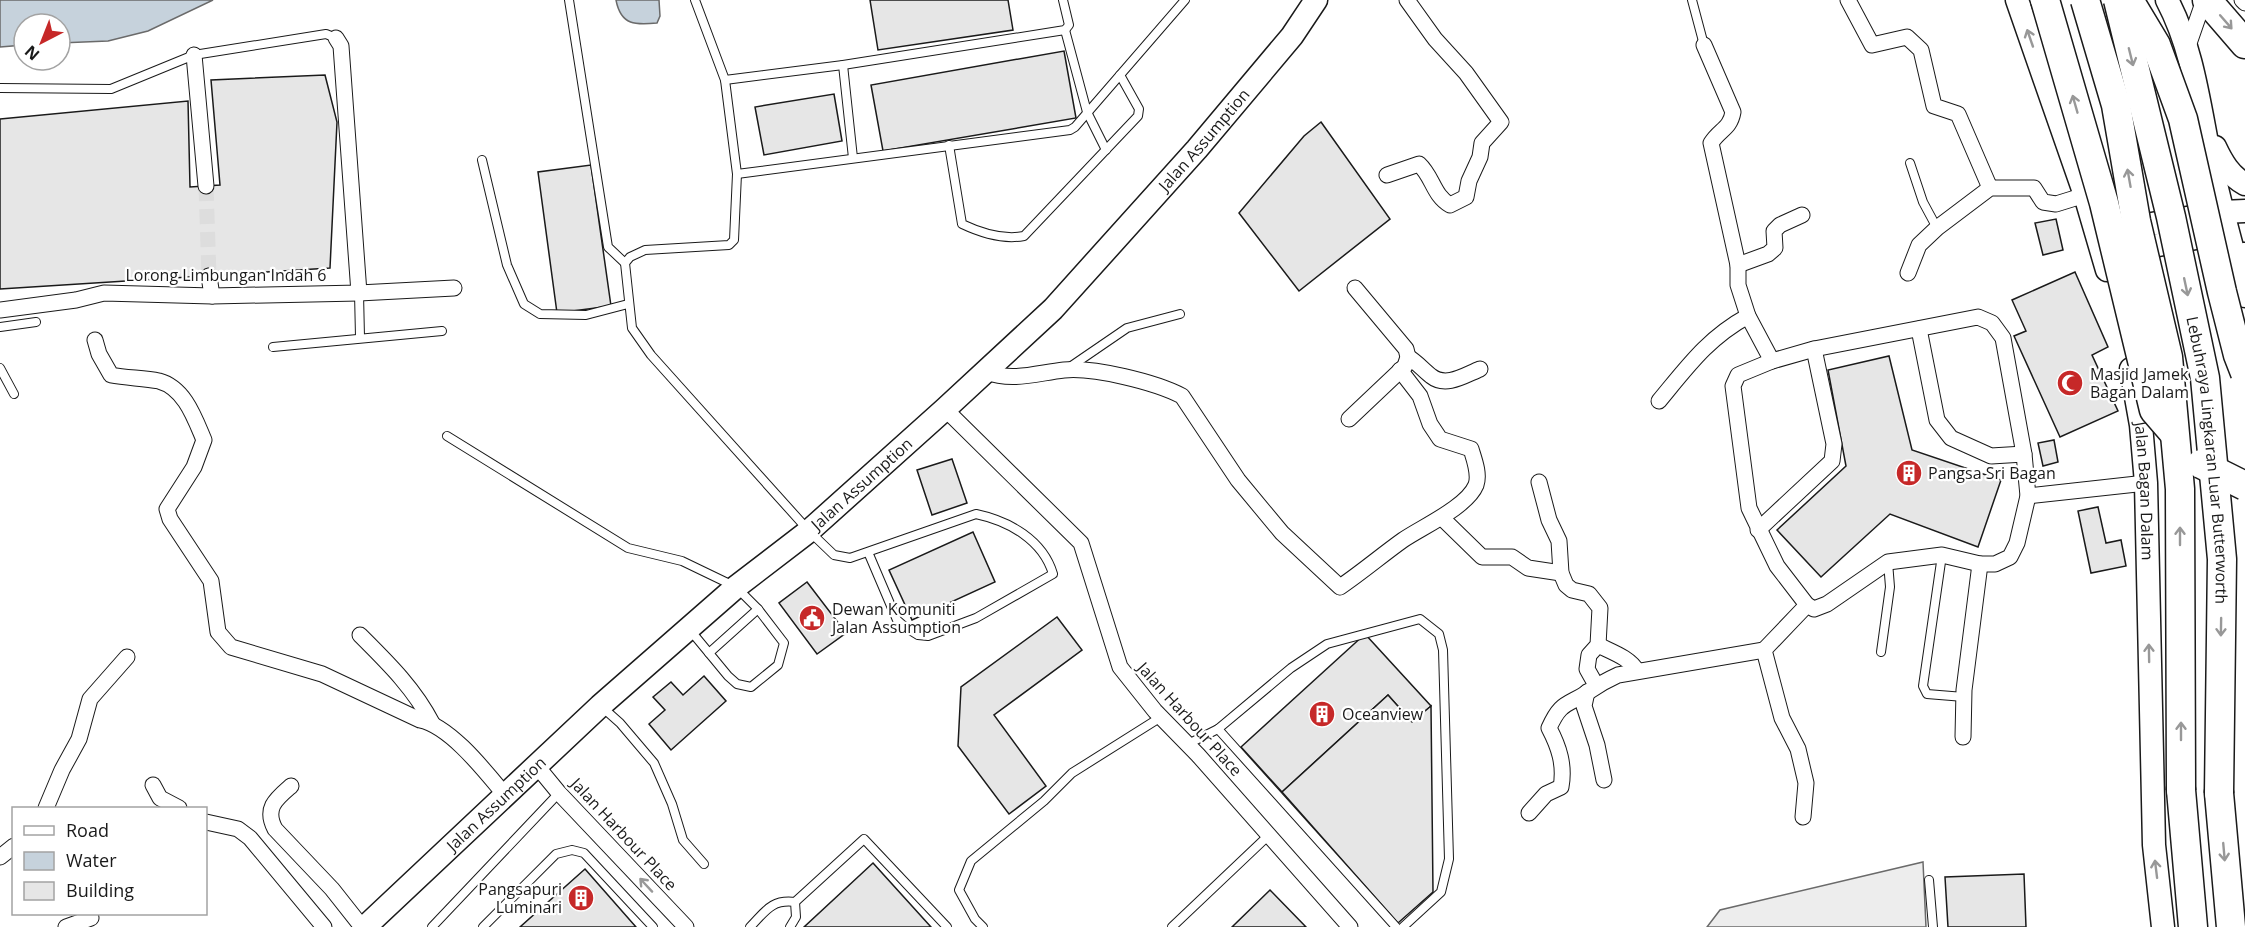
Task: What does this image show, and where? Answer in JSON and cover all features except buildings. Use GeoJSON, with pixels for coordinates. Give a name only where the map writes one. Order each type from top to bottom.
{"type":"FeatureCollection","features":[{"type":"Feature","properties":{"kind":"highway"},"geometry":{"type":"LineString","coordinates":[[2045,0],[2104,203],[2154,410],[2200,463],[2245,486]]}},
{"type":"Feature","properties":{"kind":"highway","name":"Lebuhraya Lingkaran Luar Butterworth"},"geometry":{"type":"LineString","coordinates":[[2085,0],[2116,105],[2136,221],[2168,357],[2180,489],[2181,790],[2193,927]]}},
{"type":"Feature","properties":{"kind":"highway","name":"Lebuhraya Lingkaran Luar Butterworth"},"geometry":{"type":"LineString","coordinates":[[2118,0],[2171,218],[2205,378],[2222,559],[2219,794],[2231,927]]}},
{"type":"Feature","properties":{"kind":"highway"},"geometry":{"type":"LineString","coordinates":[[2129,0],[2156,45],[2183,119],[2222,292],[2238,355],[2245,373]]}},
{"type":"Feature","properties":{"kind":"highway"},"geometry":{"type":"LineString","coordinates":[[2205,0],[2245,44]]}},
{"type":"Feature","properties":{"kind":"street","name":"Jalan Assumption"},"geometry":{"type":"LineString","coordinates":[[364,927],[600,706],[736,588],[809,531],[1053,309],[1197,149],[1292,36],[1316,0]]}},
{"type":"Feature","properties":{"kind":"street"},"geometry":{"type":"LineString","coordinates":[[1387,175],[1419,164],[1425,170],[1441,200],[1450,205],[1466,197],[1469,181],[1480,157],[1482,143],[1501,122],[1466,73],[1435,39],[1407,0]]}},
{"type":"Feature","properties":{"kind":"street"},"geometry":{"type":"LineString","coordinates":[[1848,0],[1872,45],[1907,38],[1921,50],[1934,106],[1958,114],[1990,188]]}},
{"type":"Feature","properties":{"kind":"street","name":"Jalan Bagan Dalam"},"geometry":{"type":"LineString","coordinates":[[2017,0],[2088,203],[2130,362],[2141,425],[2146,483],[2154,845],[2163,927]]}},
{"type":"Feature","properties":{"kind":"street"},"geometry":{"type":"LineString","coordinates":[[2167,0],[2178,22],[2187,49],[2202,118],[2216,206],[2238,256],[2245,296]]}},
{"type":"Feature","properties":{"kind":"street"},"geometry":{"type":"LineString","coordinates":[[2187,49],[2205,0]]}},
{"type":"Feature","properties":{"kind":"street"},"geometry":{"type":"LineString","coordinates":[[336,38],[341,46],[359,293]]}},
{"type":"Feature","properties":{"kind":"street"},"geometry":{"type":"LineString","coordinates":[[1704,45],[1733,112],[1731,123],[1716,135],[1711,143],[1738,265],[1738,285],[1748,316],[1772,361]]}},
{"type":"Feature","properties":{"kind":"street"},"geometry":{"type":"LineString","coordinates":[[194,55],[206,186]]}},
{"type":"Feature","properties":{"kind":"street"},"geometry":{"type":"LineString","coordinates":[[2202,118],[2228,170],[2245,184]]}},
{"type":"Feature","properties":{"kind":"street"},"geometry":{"type":"LineString","coordinates":[[1908,273],[1919,245],[1937,228],[1990,188],[2034,188],[2043,202],[2088,203],[2102,224],[2115,230],[2216,206],[2245,211]]}},
{"type":"Feature","properties":{"kind":"street"},"geometry":{"type":"LineString","coordinates":[[1738,265],[1768,255],[1775,248],[1774,231],[1780,225],[1802,215]]}},
{"type":"Feature","properties":{"kind":"street"},"geometry":{"type":"LineString","coordinates":[[2105,264],[2110,257],[2120,252],[2217,234],[2238,256]]}},
{"type":"Feature","properties":{"kind":"street"},"geometry":{"type":"LineString","coordinates":[[209,276],[212,296]]}},
{"type":"Feature","properties":{"kind":"street","name":"Lorong Limbungan Indah 6"},"geometry":{"type":"LineString","coordinates":[[0,310],[76,300],[104,293],[212,296],[359,293],[454,288]]}},
{"type":"Feature","properties":{"kind":"street"},"geometry":{"type":"LineString","coordinates":[[986,372],[1001,377],[1034,376],[1066,370],[1095,372],[1133,379],[1168,389],[1182,396],[1238,480],[1282,533],[1341,587],[1403,540],[1442,518],[1470,494],[1476,484],[1476,467],[1471,449],[1440,439],[1430,424],[1420,396],[1404,364],[1406,349],[1355,288]]}},
{"type":"Feature","properties":{"kind":"street"},"geometry":{"type":"LineString","coordinates":[[1659,401],[1708,343],[1748,316]]}},
{"type":"Feature","properties":{"kind":"street"},"geometry":{"type":"LineString","coordinates":[[1978,317],[1992,323],[2003,338],[2024,454],[2028,496],[2017,543],[2010,557],[1995,564],[1980,564],[1942,555],[1888,562],[1827,604],[1814,609],[1807,605],[1777,566],[1749,508],[1733,386],[1738,375],[1772,361],[1814,349],[1978,317]]}},
{"type":"Feature","properties":{"kind":"street"},"geometry":{"type":"LineString","coordinates":[[1919,329],[1937,420],[1951,438],[1991,456],[2024,454]]}},
{"type":"Feature","properties":{"kind":"street"},"geometry":{"type":"LineString","coordinates":[[95,340],[99,354],[111,375],[160,381],[177,392],[191,409],[204,440],[194,467],[167,510],[170,519],[211,581],[218,632],[231,647],[322,674],[420,720],[432,723]]}},
{"type":"Feature","properties":{"kind":"street"},"geometry":{"type":"LineString","coordinates":[[1758,530],[1832,461],[1834,444],[1814,349]]}},
{"type":"Feature","properties":{"kind":"street"},"geometry":{"type":"LineString","coordinates":[[1404,364],[1441,382],[1450,381],[1480,369]]}},
{"type":"Feature","properties":{"kind":"street"},"geometry":{"type":"LineString","coordinates":[[1349,419],[1404,364]]}},
{"type":"Feature","properties":{"kind":"street","name":"Jalan Harbour Place"},"geometry":{"type":"LineString","coordinates":[[945,409],[1081,543],[1120,668],[1161,717],[1350,927]]}},
{"type":"Feature","properties":{"kind":"street"},"geometry":{"type":"LineString","coordinates":[[1539,482],[1559,541],[1561,573],[1566,585],[1572,590],[1589,594],[1600,608],[1598,645],[1589,655],[1587,669],[1592,688],[1584,706],[1597,745],[1604,780]]}},
{"type":"Feature","properties":{"kind":"street"},"geometry":{"type":"LineString","coordinates":[[2028,496],[2146,483]]}},
{"type":"Feature","properties":{"kind":"street"},"geometry":{"type":"LineString","coordinates":[[1442,518],[1482,558],[1512,557],[1528,568],[1561,573]]}},
{"type":"Feature","properties":{"kind":"street"},"geometry":{"type":"LineString","coordinates":[[1963,737],[1965,697],[1980,564]]}},
{"type":"Feature","properties":{"kind":"street"},"geometry":{"type":"LineString","coordinates":[[1529,813],[1546,794],[1561,787],[1564,774],[1559,748],[1549,728],[1555,715],[1567,702],[1618,675],[1764,650],[1807,605]]}},
{"type":"Feature","properties":{"kind":"street"},"geometry":{"type":"LineString","coordinates":[[360,634],[406,681],[432,723],[476,760],[505,795]]}},
{"type":"Feature","properties":{"kind":"street"},"geometry":{"type":"LineString","coordinates":[[1598,645],[1627,660],[1634,665],[1637,671]]}},
{"type":"Feature","properties":{"kind":"street"},"geometry":{"type":"LineString","coordinates":[[1764,650],[1782,718],[1798,749],[1806,783],[1803,818]]}},
{"type":"Feature","properties":{"kind":"street"},"geometry":{"type":"LineString","coordinates":[[46,807],[62,770],[79,739],[90,699],[127,657]]}},
{"type":"Feature","properties":{"kind":"street","name":"Jalan Harbour Place"},"geometry":{"type":"LineString","coordinates":[[536,765],[559,793],[686,927]]}},
{"type":"Feature","properties":{"kind":"street"},"geometry":{"type":"LineString","coordinates":[[153,785],[160,798],[177,807]]}},
{"type":"Feature","properties":{"kind":"street"},"geometry":{"type":"LineString","coordinates":[[291,786],[278,797],[269,818],[275,829],[332,889],[364,927]]}},
{"type":"Feature","properties":{"kind":"street"},"geometry":{"type":"LineString","coordinates":[[207,822],[238,829],[250,838],[324,927]]}},
{"type":"Feature","properties":{"kind":"street"},"geometry":{"type":"LineString","coordinates":[[0,857],[12,848]]}},
{"type":"Feature","properties":{"kind":"street"},"geometry":{"type":"LineString","coordinates":[[66,927],[91,918]]}},
{"type":"Feature","properties":{"kind":"lane"},"geometry":{"type":"LineString","coordinates":[[569,0],[608,247],[625,263],[632,327],[651,355],[809,531],[834,555],[850,558],[976,514],[997,519],[1038,544],[1053,574],[975,618],[928,636],[918,635],[897,620],[868,552]]}},
{"type":"Feature","properties":{"kind":"lane"},"geometry":{"type":"LineString","coordinates":[[625,263],[630,257],[645,250],[729,245],[736,233],[736,174],[725,80],[695,0]]}},
{"type":"Feature","properties":{"kind":"lane"},"geometry":{"type":"LineString","coordinates":[[725,80],[843,65],[1065,30],[1069,25],[1063,0]]}},
{"type":"Feature","properties":{"kind":"lane"},"geometry":{"type":"LineString","coordinates":[[736,174],[1070,130],[1185,0]]}},
{"type":"Feature","properties":{"kind":"lane"},"geometry":{"type":"LineString","coordinates":[[1692,0],[1704,45]]}},
{"type":"Feature","properties":{"kind":"lane"},"geometry":{"type":"LineString","coordinates":[[1065,30],[1087,112],[1106,150]]}},
{"type":"Feature","properties":{"kind":"lane"},"geometry":{"type":"LineString","coordinates":[[0,88],[111,89],[194,55],[326,34],[336,38]]}},
{"type":"Feature","properties":{"kind":"lane"},"geometry":{"type":"LineString","coordinates":[[843,65],[853,158]]}},
{"type":"Feature","properties":{"kind":"lane"},"geometry":{"type":"LineString","coordinates":[[949,145],[962,224],[992,235],[1014,238],[1024,236],[1138,116],[1139,109],[1120,75]]}},
{"type":"Feature","properties":{"kind":"lane"},"geometry":{"type":"LineString","coordinates":[[482,160],[507,265],[524,304],[540,314],[586,315],[628,304]]}},
{"type":"Feature","properties":{"kind":"lane"},"geometry":{"type":"LineString","coordinates":[[1910,163],[1923,202],[1937,228]]}},
{"type":"Feature","properties":{"kind":"lane"},"geometry":{"type":"LineString","coordinates":[[359,293],[360,337]]}},
{"type":"Feature","properties":{"kind":"lane"},"geometry":{"type":"LineString","coordinates":[[1066,370],[1127,328],[1180,314]]}},
{"type":"Feature","properties":{"kind":"lane"},"geometry":{"type":"LineString","coordinates":[[0,327],[36,322]]}},
{"type":"Feature","properties":{"kind":"lane"},"geometry":{"type":"LineString","coordinates":[[273,347],[442,331]]}},
{"type":"Feature","properties":{"kind":"lane"},"geometry":{"type":"LineString","coordinates":[[0,368],[14,394]]}},
{"type":"Feature","properties":{"kind":"lane"},"geometry":{"type":"LineString","coordinates":[[447,436],[628,548],[682,561],[736,588],[758,609],[783,643],[778,665],[751,687],[737,684],[689,628]]}},
{"type":"Feature","properties":{"kind":"lane"},"geometry":{"type":"LineString","coordinates":[[1942,555],[1923,686],[1927,694],[1965,697]]}},
{"type":"Feature","properties":{"kind":"lane"},"geometry":{"type":"LineString","coordinates":[[1881,652],[1890,587],[1888,562]]}},
{"type":"Feature","properties":{"kind":"lane"},"geometry":{"type":"LineString","coordinates":[[709,653],[758,609]]}},
{"type":"Feature","properties":{"kind":"lane"},"geometry":{"type":"LineString","coordinates":[[1187,744],[1218,729],[1291,668],[1327,644],[1420,618],[1439,634],[1443,650],[1449,859],[1441,892],[1403,927]]}},
{"type":"Feature","properties":{"kind":"lane"},"geometry":{"type":"LineString","coordinates":[[600,706],[620,723],[654,763],[672,804],[683,840],[704,864]]}},
{"type":"Feature","properties":{"kind":"lane"},"geometry":{"type":"LineString","coordinates":[[983,927],[975,919],[959,890],[971,861],[1044,801],[1072,773],[1161,717]]}},
{"type":"Feature","properties":{"kind":"lane"},"geometry":{"type":"LineString","coordinates":[[1218,729],[1396,927]]}},
{"type":"Feature","properties":{"kind":"lane"},"geometry":{"type":"LineString","coordinates":[[432,927],[559,793]]}},
{"type":"Feature","properties":{"kind":"lane"},"geometry":{"type":"LineString","coordinates":[[1172,927],[1269,835]]}},
{"type":"Feature","properties":{"kind":"lane"},"geometry":{"type":"LineString","coordinates":[[750,927],[771,905],[783,901],[795,902],[864,839],[947,927]]}},
{"type":"Feature","properties":{"kind":"lane"},"geometry":{"type":"LineString","coordinates":[[483,927],[556,854],[572,850],[584,853],[653,927]]}},
{"type":"Feature","properties":{"kind":"lane"},"geometry":{"type":"LineString","coordinates":[[1929,880],[1933,927]]}},
{"type":"Feature","properties":{"kind":"lane"},"geometry":{"type":"LineString","coordinates":[[790,927],[796,917],[795,902]]}},
{"type":"Feature","properties":{"kind":"shaded area"},"geometry":{"type":"Polygon","coordinates":[[[1923,862],[1926,927],[1707,927],[1720,910],[1923,862]]]}},
{"type":"Feature","properties":{"kind":"water"},"geometry":{"type":"Polygon","coordinates":[[[0,0],[213,0],[148,31],[108,41],[72,42],[72,12],[12,12],[12,46],[0,47],[0,0]]]}},
{"type":"Feature","properties":{"kind":"water"},"geometry":{"type":"Polygon","coordinates":[[[616,0],[659,0],[660,16],[657,23],[630,22],[618,9],[616,0]]]}},
{"type":"Feature","properties":{"kind":"tunnel"},"geometry":{"type":"LineString","coordinates":[[206,186],[209,276]]}},
{"type":"Feature","properties":{"kind":"place","name":"Masjid Jamek Bagan Dalam"},"geometry":{"type":"Point","coordinates":[2070,383]}},
{"type":"Feature","properties":{"kind":"place","name":"Pangsa Sri Bagan"},"geometry":{"type":"Point","coordinates":[1909,473]}},
{"type":"Feature","properties":{"kind":"place","name":"Dewan Komuniti Jalan Assumption"},"geometry":{"type":"Point","coordinates":[812,618]}},
{"type":"Feature","properties":{"kind":"place","name":"Oceanview"},"geometry":{"type":"Point","coordinates":[1322,714]}},
{"type":"Feature","properties":{"kind":"place","name":"Pangsapuri Luminari"},"geometry":{"type":"Point","coordinates":[581,898]}}]}
